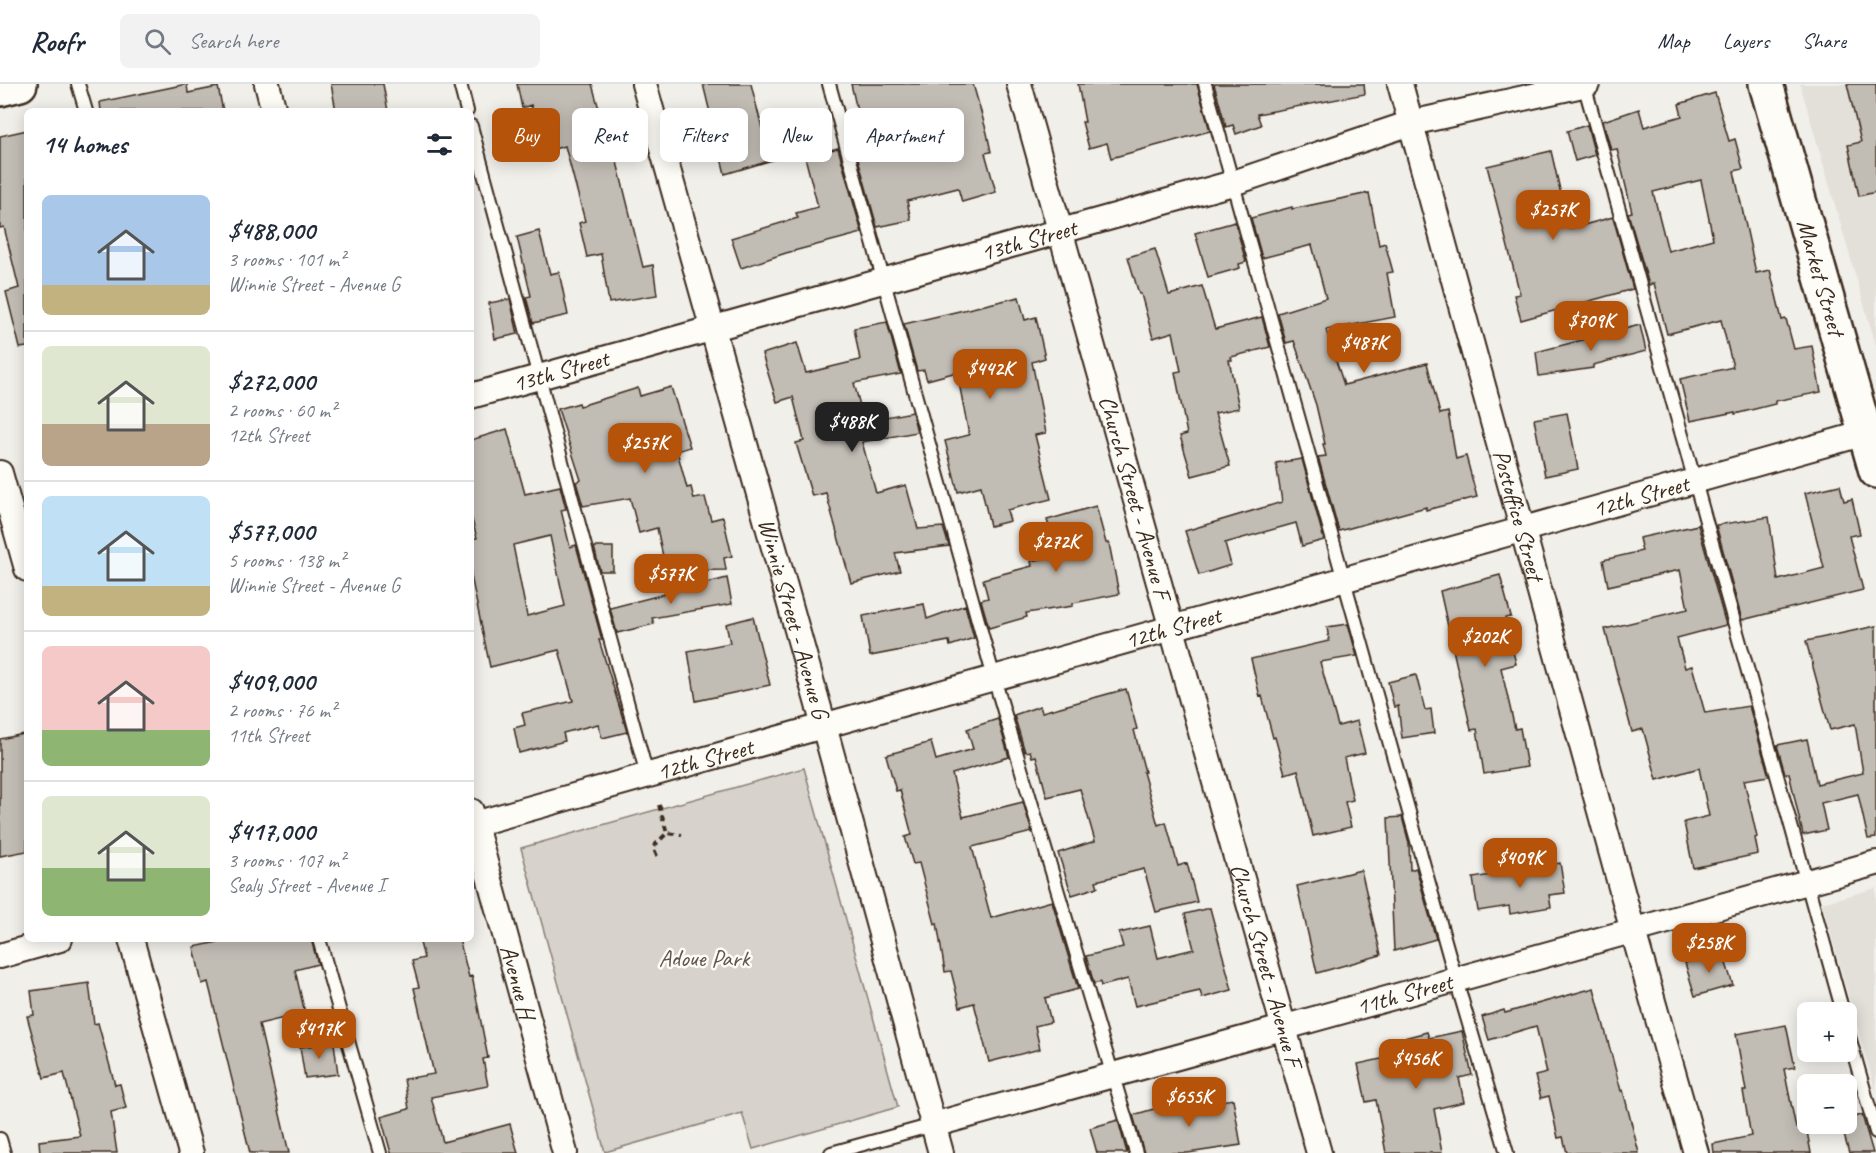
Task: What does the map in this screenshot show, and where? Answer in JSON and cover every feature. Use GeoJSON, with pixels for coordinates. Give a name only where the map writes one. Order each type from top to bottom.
{"type":"FeatureCollection","features":[{"type":"Feature","properties":{"kind":"main road"},"geometry":{"type":"LineString","coordinates":[[0,89],[20,84]]}},
{"type":"Feature","properties":{"kind":"main road","name":"Market Street"},"geometry":{"type":"LineString","coordinates":[[1766,84],[1870,431],[1876,471]]}},
{"type":"Feature","properties":{"kind":"street"},"geometry":{"type":"LineString","coordinates":[[267,84],[273,108]]}},
{"type":"Feature","properties":{"kind":"street","name":"Winnie Street - Avenue G"},"geometry":{"type":"LineString","coordinates":[[644,84],[941,1153]]}},
{"type":"Feature","properties":{"kind":"street","name":"Church Street - Avenue F"},"geometry":{"type":"LineString","coordinates":[[1019,84],[1319,1153]]}},
{"type":"Feature","properties":{"kind":"street","name":"Postoffice Street"},"geometry":{"type":"LineString","coordinates":[[1400,84],[1696,1153]]}},
{"type":"Feature","properties":{"kind":"street","name":"13th Street"},"geometry":{"type":"LineString","coordinates":[[474,395],[1233,183],[1411,123],[1585,84]]}},
{"type":"Feature","properties":{"kind":"street","name":"12th Street"},"geometry":{"type":"LineString","coordinates":[[474,820],[648,776],[1870,431]]}},
{"type":"Feature","properties":{"kind":"street"},"geometry":{"type":"LineString","coordinates":[[0,472],[24,558]]}},
{"type":"Feature","properties":{"kind":"street","name":"Avenue H"},"geometry":{"type":"LineString","coordinates":[[474,827],[565,1153]]}},
{"type":"Feature","properties":{"kind":"street","name":"11th Street"},"geometry":{"type":"LineString","coordinates":[[933,1125],[1876,863]]}},
{"type":"Feature","properties":{"kind":"street"},"geometry":{"type":"LineString","coordinates":[[0,956],[49,942]]}},
{"type":"Feature","properties":{"kind":"street"},"geometry":{"type":"LineString","coordinates":[[132,942],[191,1153]]}},
{"type":"Feature","properties":{"kind":"lane"},"geometry":{"type":"LineString","coordinates":[[78,84],[85,108]]}},
{"type":"Feature","properties":{"kind":"lane"},"geometry":{"type":"LineString","coordinates":[[460,84],[466,108]]}},
{"type":"Feature","properties":{"kind":"lane"},"geometry":{"type":"LineString","coordinates":[[829,84],[994,678],[1136,1153]]}},
{"type":"Feature","properties":{"kind":"lane"},"geometry":{"type":"LineString","coordinates":[[1205,84],[1456,980],[1507,1153]]}},
{"type":"Feature","properties":{"kind":"lane"},"geometry":{"type":"LineString","coordinates":[[1585,84],[1840,1002]]}},
{"type":"Feature","properties":{"kind":"lane"},"geometry":{"type":"LineString","coordinates":[[474,137],[648,776]]}},
{"type":"Feature","properties":{"kind":"lane"},"geometry":{"type":"LineString","coordinates":[[320,942],[380,1153]]}},
{"type":"Feature","properties":{"kind":"lane"},"geometry":{"type":"LineString","coordinates":[[1856,1062],[1876,1132]]}},
{"type":"Feature","properties":{"kind":"lane"},"geometry":{"type":"LineString","coordinates":[[831,1153],[933,1125]]}},
{"type":"Feature","properties":{"kind":"lane"},"geometry":{"type":"LineString","coordinates":[[0,1139],[4,1153]]}},
{"type":"Feature","properties":{"kind":"path"},"geometry":{"type":"LineString","coordinates":[[659,805],[667,833]]}},
{"type":"Feature","properties":{"kind":"path"},"geometry":{"type":"LineString","coordinates":[[667,833],[682,835]]}},
{"type":"Feature","properties":{"kind":"path"},"geometry":{"type":"LineString","coordinates":[[657,856],[653,847],[667,833]]}},
{"type":"Feature","properties":{"kind":"shaded area"},"geometry":{"type":"Polygon","coordinates":[[[1800,84],[1876,84],[1876,346],[1800,84]]]}},
{"type":"Feature","properties":{"kind":"shaded area"},"geometry":{"type":"Polygon","coordinates":[[[1876,888],[1876,1093],[1857,1026],[1857,1002],[1850,1002],[1822,903],[1876,888]]]}},
{"type":"Feature","properties":{"kind":"green space","name":"Adoue Park"},"geometry":{"type":"Polygon","coordinates":[[[804,768],[898,1107],[753,1149],[742,1113],[605,1152],[521,848],[804,768]]]}},
{"type":"Feature","properties":{"kind":"building"},"geometry":{"type":"Polygon","coordinates":[[[187,84],[188,93],[218,87],[222,108],[101,108],[100,102],[187,84]]]}},
{"type":"Feature","properties":{"kind":"building"},"geometry":{"type":"Polygon","coordinates":[[[331,84],[383,84],[387,108],[335,108],[331,84]]]}},
{"type":"Feature","properties":{"kind":"building"},"geometry":{"type":"Polygon","coordinates":[[[517,84],[592,84],[599,108],[572,108],[572,162],[617,162],[643,267],[653,265],[657,295],[609,303],[601,254],[587,257],[579,223],[585,221],[565,146],[560,147],[560,108],[532,108],[531,105],[522,108],[517,84]]]}},
{"type":"Feature","properties":{"kind":"building"},"geometry":{"type":"Polygon","coordinates":[[[703,84],[751,84],[760,120],[760,162],[766,162],[725,174],[722,162],[748,162],[748,108],[709,108],[703,84]]]}},
{"type":"Feature","properties":{"kind":"building"},"geometry":{"type":"Polygon","coordinates":[[[851,84],[973,84],[987,133],[991,152],[985,153],[996,192],[962,202],[958,188],[907,201],[911,220],[877,227],[859,162],[964,162],[964,108],[856,108],[851,84]]]}},
{"type":"Feature","properties":{"kind":"building"},"geometry":{"type":"Polygon","coordinates":[[[1078,84],[1197,84],[1210,131],[1111,158],[1107,143],[1089,148],[1082,122],[1085,122],[1078,84]]]}},
{"type":"Feature","properties":{"kind":"building"},"geometry":{"type":"Polygon","coordinates":[[[1214,84],[1364,84],[1365,94],[1257,114],[1261,125],[1236,134],[1233,125],[1226,127],[1214,84]]]}},
{"type":"Feature","properties":{"kind":"building"},"geometry":{"type":"Polygon","coordinates":[[[1847,84],[1876,84],[1876,192],[1859,196],[1848,145],[1861,142],[1847,84]]]}},
{"type":"Feature","properties":{"kind":"building"},"geometry":{"type":"Polygon","coordinates":[[[1715,93],[1729,141],[1735,139],[1743,169],[1734,171],[1756,273],[1770,270],[1782,320],[1786,319],[1794,349],[1812,346],[1821,392],[1775,401],[1775,404],[1735,414],[1735,412],[1690,421],[1680,379],[1733,367],[1721,320],[1667,334],[1654,283],[1649,285],[1628,213],[1632,212],[1617,149],[1611,150],[1603,121],[1639,109],[1644,127],[1682,116],[1679,104],[1715,93]],[[1701,180],[1653,192],[1668,251],[1713,239],[1701,180]]]}},
{"type":"Feature","properties":{"kind":"building"},"geometry":{"type":"Polygon","coordinates":[[[1587,125],[1595,155],[1575,161],[1567,131],[1587,125]]]}},
{"type":"Feature","properties":{"kind":"building"},"geometry":{"type":"Polygon","coordinates":[[[24,131],[24,347],[20,348],[6,292],[19,288],[4,227],[0,228],[0,136],[24,131]]]}},
{"type":"Feature","properties":{"kind":"building"},"geometry":{"type":"Polygon","coordinates":[[[838,148],[862,233],[786,253],[741,268],[731,238],[798,218],[796,213],[818,207],[806,162],[832,162],[832,150],[838,148]]]}},
{"type":"Feature","properties":{"kind":"building"},"geometry":{"type":"Polygon","coordinates":[[[1551,151],[1569,229],[1613,217],[1633,289],[1521,320],[1514,295],[1520,294],[1487,166],[1551,151]]]}},
{"type":"Feature","properties":{"kind":"building"},"geometry":{"type":"Polygon","coordinates":[[[1369,193],[1379,245],[1385,243],[1393,272],[1387,273],[1395,317],[1326,330],[1344,385],[1427,363],[1440,414],[1448,412],[1456,459],[1466,456],[1477,497],[1426,510],[1426,507],[1339,531],[1318,457],[1326,456],[1316,405],[1294,341],[1286,343],[1278,313],[1326,298],[1312,245],[1262,258],[1251,218],[1292,207],[1292,209],[1369,193]]]}},
{"type":"Feature","properties":{"kind":"building"},"geometry":{"type":"Polygon","coordinates":[[[1235,222],[1246,262],[1239,264],[1240,268],[1208,277],[1195,233],[1235,222]]]}},
{"type":"Feature","properties":{"kind":"building"},"geometry":{"type":"Polygon","coordinates":[[[539,231],[550,274],[559,272],[568,315],[533,323],[526,297],[531,296],[517,237],[539,231]]]}},
{"type":"Feature","properties":{"kind":"building"},"geometry":{"type":"Polygon","coordinates":[[[1155,249],[1169,295],[1202,286],[1215,329],[1262,317],[1270,347],[1231,357],[1232,360],[1229,360],[1239,408],[1215,413],[1230,466],[1192,476],[1180,436],[1187,434],[1175,372],[1181,371],[1173,332],[1153,338],[1128,257],[1155,249]]]}},
{"type":"Feature","properties":{"kind":"building"},"geometry":{"type":"Polygon","coordinates":[[[1019,297],[1025,320],[1036,317],[1045,358],[1032,362],[1046,433],[1035,435],[1051,499],[1007,510],[1010,521],[990,526],[981,486],[958,492],[945,441],[969,435],[957,372],[927,380],[924,370],[917,371],[904,324],[1019,297]]]}},
{"type":"Feature","properties":{"kind":"building"},"geometry":{"type":"Polygon","coordinates":[[[510,299],[518,334],[495,339],[489,303],[510,299]]]}},
{"type":"Feature","properties":{"kind":"building"},"geometry":{"type":"Polygon","coordinates":[[[887,322],[901,374],[854,383],[864,421],[912,412],[917,432],[862,442],[876,493],[906,485],[918,529],[943,527],[949,546],[895,553],[900,571],[851,583],[826,493],[812,496],[796,443],[804,441],[793,397],[777,402],[762,354],[797,343],[806,373],[860,360],[854,328],[887,322]]]}},
{"type":"Feature","properties":{"kind":"building"},"geometry":{"type":"Polygon","coordinates":[[[1640,325],[1646,351],[1593,365],[1593,368],[1539,376],[1536,352],[1640,325]]]}},
{"type":"Feature","properties":{"kind":"building"},"geometry":{"type":"Polygon","coordinates":[[[671,387],[690,447],[677,451],[687,488],[691,487],[694,499],[705,497],[711,520],[723,517],[732,556],[724,558],[726,570],[666,571],[657,528],[639,533],[630,498],[583,506],[576,482],[581,480],[558,409],[579,403],[580,406],[638,388],[640,396],[671,387]]]}},
{"type":"Feature","properties":{"kind":"building"},"geometry":{"type":"Polygon","coordinates":[[[1567,413],[1578,469],[1545,476],[1534,419],[1567,413]]]}},
{"type":"Feature","properties":{"kind":"building"},"geometry":{"type":"Polygon","coordinates":[[[507,429],[525,494],[560,486],[566,509],[561,510],[570,547],[576,545],[602,640],[599,640],[627,732],[602,738],[598,724],[563,733],[565,741],[519,753],[514,728],[525,725],[522,713],[573,701],[559,650],[490,667],[474,590],[474,538],[477,538],[474,527],[474,439],[507,429]],[[550,536],[513,545],[527,616],[565,606],[550,536]]]}},
{"type":"Feature","properties":{"kind":"building"},"geometry":{"type":"Polygon","coordinates":[[[1302,459],[1324,540],[1302,546],[1296,523],[1225,543],[1231,565],[1199,575],[1185,531],[1282,502],[1276,463],[1302,459]]]}},
{"type":"Feature","properties":{"kind":"building"},"geometry":{"type":"Polygon","coordinates":[[[1840,485],[1844,501],[1852,499],[1860,534],[1849,536],[1863,590],[1742,620],[1716,525],[1769,517],[1778,580],[1824,568],[1805,493],[1840,485]]]}},
{"type":"Feature","properties":{"kind":"building"},"geometry":{"type":"Polygon","coordinates":[[[1096,506],[1106,543],[1109,543],[1119,594],[1073,603],[1073,606],[1026,613],[1027,617],[989,628],[981,600],[988,598],[983,579],[1032,566],[1031,561],[1058,556],[1047,520],[1096,506]]]}},
{"type":"Feature","properties":{"kind":"building"},"geometry":{"type":"Polygon","coordinates":[[[1698,525],[1726,625],[1677,638],[1685,668],[1692,666],[1705,713],[1749,706],[1769,776],[1744,780],[1757,837],[1755,838],[1758,854],[1693,868],[1684,822],[1709,816],[1699,768],[1657,780],[1643,729],[1632,732],[1605,629],[1688,609],[1680,570],[1608,586],[1603,560],[1642,551],[1639,538],[1698,525]]]}},
{"type":"Feature","properties":{"kind":"building"},"geometry":{"type":"Polygon","coordinates":[[[594,547],[613,547],[613,571],[600,571],[594,547]]]}},
{"type":"Feature","properties":{"kind":"building"},"geometry":{"type":"Polygon","coordinates":[[[1500,575],[1511,617],[1505,618],[1516,664],[1501,668],[1515,729],[1520,728],[1527,767],[1484,774],[1477,729],[1471,730],[1440,591],[1500,575]]]}},
{"type":"Feature","properties":{"kind":"building"},"geometry":{"type":"Polygon","coordinates":[[[727,578],[732,604],[652,618],[654,624],[617,633],[610,608],[727,578]]]}},
{"type":"Feature","properties":{"kind":"building"},"geometry":{"type":"Polygon","coordinates":[[[924,604],[927,619],[965,605],[974,638],[950,646],[949,641],[870,656],[863,616],[924,604]]]}},
{"type":"Feature","properties":{"kind":"building"},"geometry":{"type":"Polygon","coordinates":[[[753,617],[770,685],[696,701],[688,651],[730,643],[726,624],[753,617]]]}},
{"type":"Feature","properties":{"kind":"building"},"geometry":{"type":"Polygon","coordinates":[[[1348,624],[1357,656],[1320,662],[1338,726],[1357,721],[1365,753],[1344,758],[1353,800],[1345,802],[1351,827],[1313,836],[1298,770],[1285,774],[1262,696],[1260,697],[1251,659],[1329,641],[1327,627],[1348,624]]]}},
{"type":"Feature","properties":{"kind":"building"},"geometry":{"type":"Polygon","coordinates":[[[1876,626],[1876,838],[1868,839],[1858,794],[1821,803],[1827,830],[1803,835],[1789,773],[1785,774],[1777,745],[1807,739],[1817,784],[1863,773],[1855,724],[1830,730],[1806,641],[1876,626]]]}},
{"type":"Feature","properties":{"kind":"building"},"geometry":{"type":"Polygon","coordinates":[[[1416,675],[1425,710],[1431,709],[1434,733],[1402,738],[1398,706],[1394,707],[1388,682],[1416,675]]]}},
{"type":"Feature","properties":{"kind":"building"},"geometry":{"type":"Polygon","coordinates":[[[1126,689],[1137,729],[1134,730],[1145,772],[1143,772],[1158,825],[1166,822],[1178,866],[1187,863],[1197,902],[1156,912],[1144,869],[1096,881],[1098,887],[1072,895],[1058,853],[1095,841],[1080,789],[1047,797],[1036,756],[1032,757],[1030,751],[1025,752],[1014,715],[1040,706],[1042,712],[1126,689]]]}},
{"type":"Feature","properties":{"kind":"building"},"geometry":{"type":"Polygon","coordinates":[[[998,719],[1009,757],[952,774],[963,817],[1023,802],[1032,832],[972,847],[991,918],[1052,901],[1078,989],[1045,998],[1051,1022],[1035,1026],[1040,1049],[989,1062],[974,1003],[960,1007],[951,971],[945,972],[937,923],[935,924],[919,863],[913,864],[905,837],[912,835],[900,790],[896,791],[886,755],[931,742],[936,760],[973,749],[967,729],[998,719]]]}},
{"type":"Feature","properties":{"kind":"building"},"geometry":{"type":"Polygon","coordinates":[[[24,734],[24,852],[0,856],[0,739],[24,734]]]}},
{"type":"Feature","properties":{"kind":"building"},"geometry":{"type":"Polygon","coordinates":[[[1402,817],[1409,843],[1410,870],[1416,868],[1436,939],[1394,951],[1388,818],[1402,817]]]}},
{"type":"Feature","properties":{"kind":"building"},"geometry":{"type":"Polygon","coordinates":[[[1560,863],[1565,893],[1549,895],[1551,907],[1510,914],[1509,906],[1478,911],[1473,878],[1560,863]]]}},
{"type":"Feature","properties":{"kind":"building"},"geometry":{"type":"Polygon","coordinates":[[[1361,870],[1381,955],[1317,973],[1297,886],[1361,870]]]}},
{"type":"Feature","properties":{"kind":"building"},"geometry":{"type":"Polygon","coordinates":[[[1210,908],[1232,990],[1202,998],[1200,991],[1135,1006],[1128,979],[1101,986],[1100,982],[1094,984],[1086,956],[1123,947],[1119,933],[1150,926],[1158,958],[1194,949],[1185,914],[1210,908]]]}},
{"type":"Feature","properties":{"kind":"building"},"geometry":{"type":"Polygon","coordinates":[[[218,942],[312,942],[318,964],[295,970],[305,1013],[259,1024],[289,1153],[250,1153],[208,982],[202,984],[194,947],[218,942]]]}},
{"type":"Feature","properties":{"kind":"building"},"geometry":{"type":"Polygon","coordinates":[[[420,942],[460,942],[469,977],[472,976],[488,1058],[483,1059],[488,1086],[431,1097],[443,1142],[510,1124],[518,1153],[391,1153],[381,1117],[409,1109],[404,1079],[434,1074],[414,988],[419,987],[412,961],[424,958],[420,942]]]}},
{"type":"Feature","properties":{"kind":"building"},"geometry":{"type":"Polygon","coordinates":[[[1722,951],[1733,985],[1695,996],[1685,963],[1722,951]]]}},
{"type":"Feature","properties":{"kind":"building"},"geometry":{"type":"Polygon","coordinates":[[[89,983],[94,1024],[98,1023],[115,1085],[120,1084],[126,1108],[111,1112],[117,1153],[40,1153],[39,1141],[80,1136],[64,1073],[44,1078],[27,1016],[34,1015],[31,991],[89,983]]]}},
{"type":"Feature","properties":{"kind":"building"},"geometry":{"type":"Polygon","coordinates":[[[1594,988],[1639,1153],[1567,1153],[1563,1137],[1558,1138],[1549,1096],[1541,1098],[1535,1076],[1547,1073],[1536,1026],[1489,1040],[1482,1017],[1504,1010],[1505,1013],[1594,988]]]}},
{"type":"Feature","properties":{"kind":"building"},"geometry":{"type":"Polygon","coordinates":[[[1786,1025],[1795,1067],[1784,1069],[1797,1134],[1807,1134],[1811,1153],[1714,1153],[1713,1144],[1751,1136],[1736,1034],[1786,1025]]]}},
{"type":"Feature","properties":{"kind":"building"},"geometry":{"type":"Polygon","coordinates":[[[1462,1031],[1472,1075],[1459,1078],[1464,1102],[1434,1109],[1442,1153],[1386,1153],[1376,1100],[1366,1102],[1358,1064],[1404,1054],[1400,1039],[1427,1032],[1429,1038],[1462,1031]]]}},
{"type":"Feature","properties":{"kind":"building"},"geometry":{"type":"Polygon","coordinates":[[[334,1043],[338,1074],[305,1078],[300,1047],[334,1043]]]}},
{"type":"Feature","properties":{"kind":"building"},"geometry":{"type":"Polygon","coordinates":[[[1233,1099],[1241,1145],[1188,1153],[1144,1153],[1133,1115],[1171,1104],[1172,1109],[1233,1099]]]}},
{"type":"Feature","properties":{"kind":"building"},"geometry":{"type":"Polygon","coordinates":[[[1862,1115],[1873,1153],[1849,1153],[1844,1134],[1857,1134],[1857,1116],[1862,1115]]]}},
{"type":"Feature","properties":{"kind":"building"},"geometry":{"type":"Polygon","coordinates":[[[1118,1120],[1127,1153],[1097,1153],[1090,1128],[1118,1120]]]}}]}
